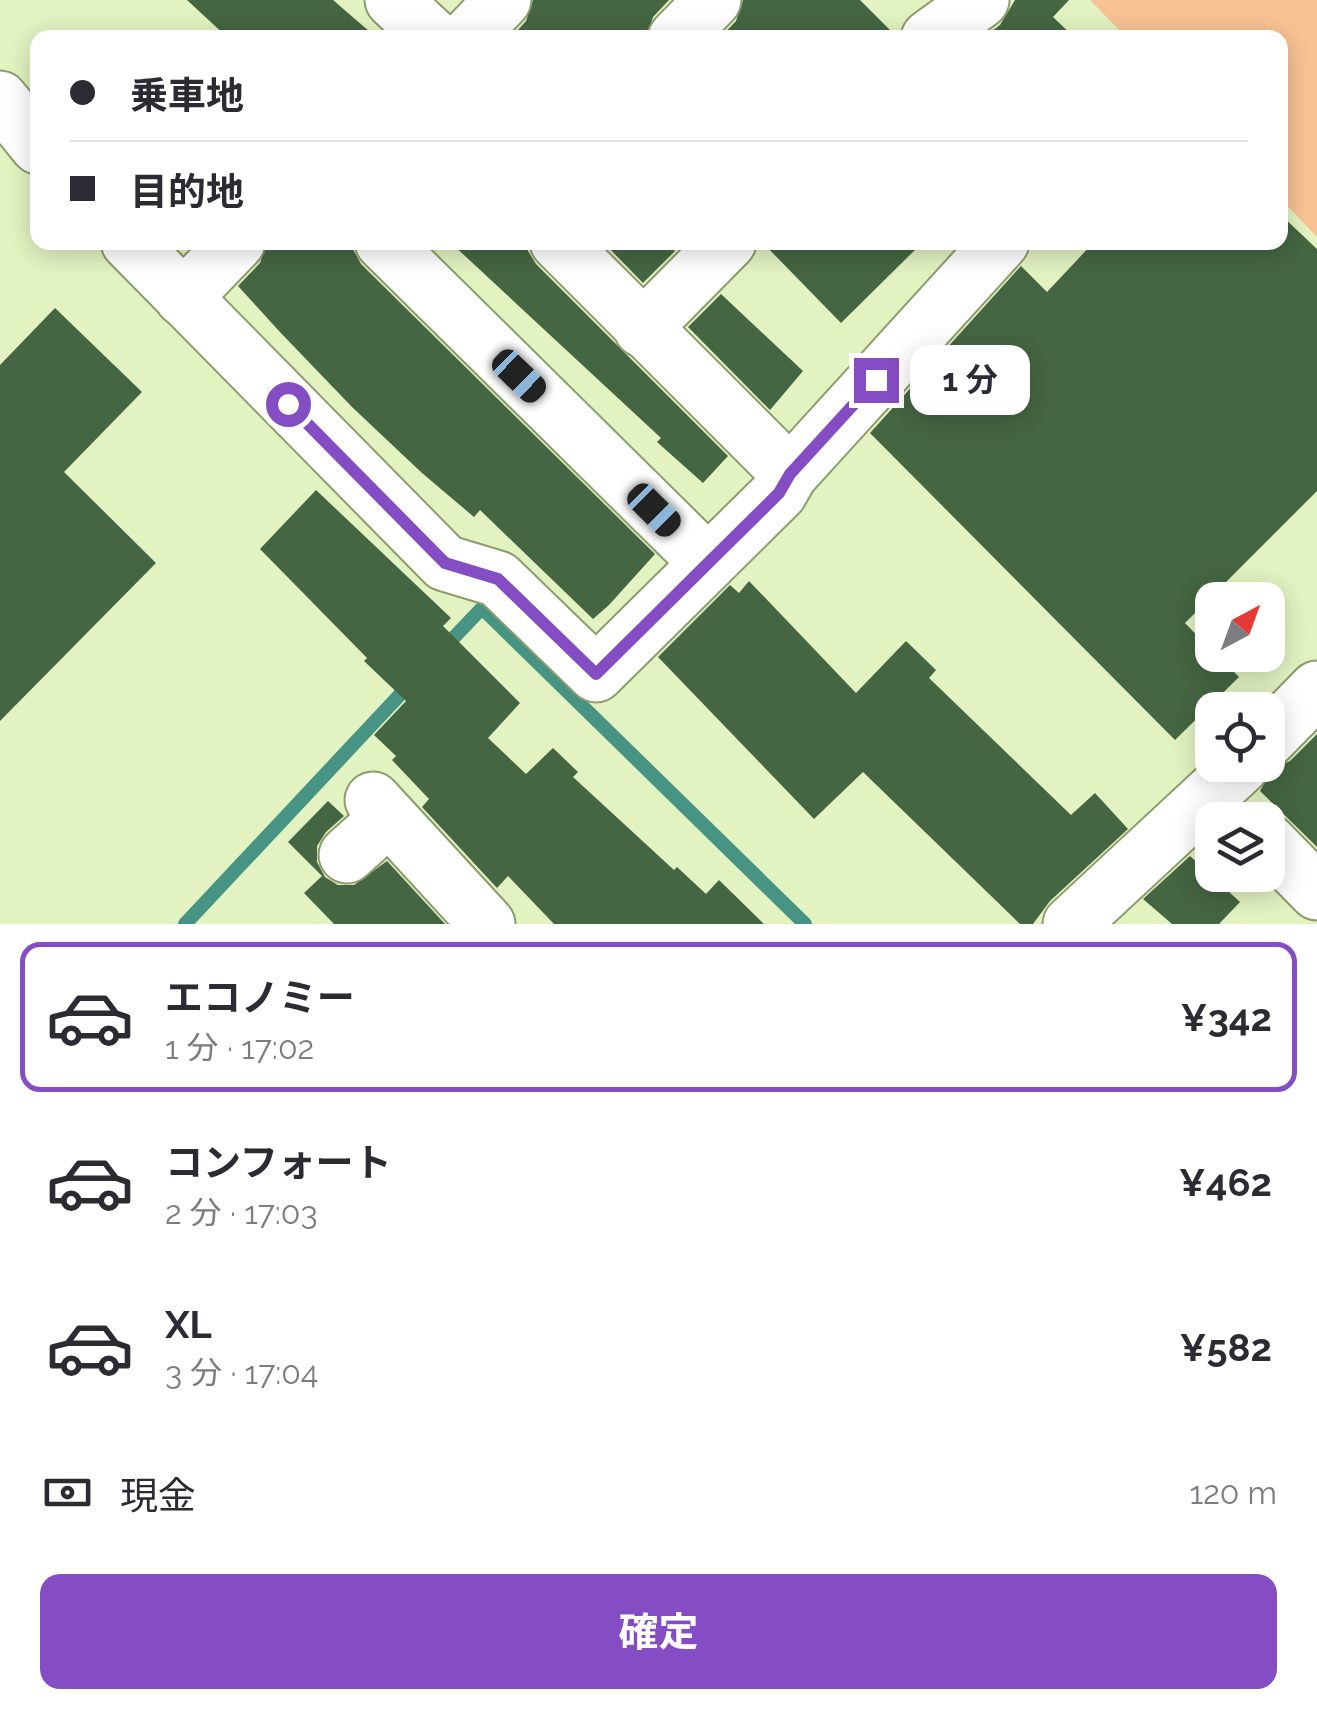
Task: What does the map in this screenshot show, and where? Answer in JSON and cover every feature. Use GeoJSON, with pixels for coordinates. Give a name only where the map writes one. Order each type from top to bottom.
{"type":"FeatureCollection","features":[{"type":"Feature","properties":{"kind":"street"},"geometry":{"type":"LineString","coordinates":[[393,0],[425,30]]}},
{"type":"Feature","properties":{"kind":"street"},"geometry":{"type":"LineString","coordinates":[[475,30],[503,0]]}},
{"type":"Feature","properties":{"kind":"street"},"geometry":{"type":"LineString","coordinates":[[684,30],[713,0]]}},
{"type":"Feature","properties":{"kind":"street"},"geometry":{"type":"LineString","coordinates":[[925,27],[981,0]]}},
{"type":"Feature","properties":{"kind":"street"},"geometry":{"type":"LineString","coordinates":[[0,99],[30,136]]}},
{"type":"Feature","properties":{"kind":"street"},"geometry":{"type":"LineString","coordinates":[[136,250],[445,563],[498,579],[596,674],[779,493],[790,474],[994,250]]}},
{"type":"Feature","properties":{"kind":"street"},"geometry":{"type":"LineString","coordinates":[[184,298],[229,250]]}},
{"type":"Feature","properties":{"kind":"street"},"geometry":{"type":"LineString","coordinates":[[392,250],[708,564]]}},
{"type":"Feature","properties":{"kind":"street"},"geometry":{"type":"LineString","coordinates":[[566,250],[790,474]]}},
{"type":"Feature","properties":{"kind":"street"},"geometry":{"type":"LineString","coordinates":[[642,330],[720,250]]}},
{"type":"Feature","properties":{"kind":"street"},"geometry":{"type":"LineString","coordinates":[[1285,721],[1317,688]]}},
{"type":"Feature","properties":{"kind":"street"},"geometry":{"type":"LineString","coordinates":[[1071,924],[1235,792]]}},
{"type":"Feature","properties":{"kind":"street"},"geometry":{"type":"LineString","coordinates":[[347,856],[380,809],[487,924]]}},
{"type":"Feature","properties":{"kind":"street"},"geometry":{"type":"LineString","coordinates":[[1285,859],[1317,892]]}},
{"type":"Feature","properties":{"kind":"shaded area"},"geometry":{"type":"Polygon","coordinates":[[[1090,0],[1317,0],[1317,237],[1288,206],[1288,30],[1119,30],[1090,0]]]}},
{"type":"Feature","properties":{"kind":"building"},"geometry":{"type":"Polygon","coordinates":[[[187,0],[333,0],[368,30],[219,30],[187,0]]]}},
{"type":"Feature","properties":{"kind":"building"},"geometry":{"type":"Polygon","coordinates":[[[533,0],[669,0],[653,17],[649,30],[518,30],[526,21],[533,0]]]}},
{"type":"Feature","properties":{"kind":"building"},"geometry":{"type":"Polygon","coordinates":[[[743,0],[860,0],[890,30],[728,30],[736,21],[743,0]]]}},
{"type":"Feature","properties":{"kind":"building"},"geometry":{"type":"Polygon","coordinates":[[[1015,0],[1069,0],[1053,17],[1067,30],[993,30],[1015,0]]]}},
{"type":"Feature","properties":{"kind":"building"},"geometry":{"type":"Polygon","coordinates":[[[1288,222],[1317,249],[1317,491],[1226,582],[1195,582],[1195,613],[1185,623],[1195,633],[1195,672],[1234,672],[1239,677],[1224,692],[1195,692],[1195,720],[1175,740],[870,433],[1021,266],[1047,292],[1086,250],[1288,250],[1288,222]]]}},
{"type":"Feature","properties":{"kind":"building"},"geometry":{"type":"Polygon","coordinates":[[[264,250],[353,250],[361,264],[655,554],[593,619],[480,510],[474,517],[422,473],[279,331],[238,286],[260,263],[264,250]]]}},
{"type":"Feature","properties":{"kind":"building"},"geometry":{"type":"Polygon","coordinates":[[[459,250],[528,250],[536,264],[728,456],[703,483],[657,442],[661,438],[459,250]]]}},
{"type":"Feature","properties":{"kind":"building"},"geometry":{"type":"Polygon","coordinates":[[[611,250],[675,251],[643,283],[611,250]]]}},
{"type":"Feature","properties":{"kind":"building"},"geometry":{"type":"Polygon","coordinates":[[[770,250],[915,250],[841,323],[770,250]]]}},
{"type":"Feature","properties":{"kind":"building"},"geometry":{"type":"Polygon","coordinates":[[[721,294],[803,371],[770,410],[688,327],[721,294]]]}},
{"type":"Feature","properties":{"kind":"building"},"geometry":{"type":"Polygon","coordinates":[[[55,308],[142,392],[64,472],[156,563],[0,721],[0,365],[55,308]]]}},
{"type":"Feature","properties":{"kind":"building"},"geometry":{"type":"Polygon","coordinates":[[[316,490],[451,618],[443,626],[520,703],[488,738],[526,774],[553,748],[578,772],[573,777],[674,870],[677,867],[706,894],[719,880],[764,924],[554,924],[508,876],[497,888],[422,807],[429,799],[374,735],[406,701],[260,549],[316,490]]]}},
{"type":"Feature","properties":{"kind":"building"},"geometry":{"type":"Polygon","coordinates":[[[749,581],[856,693],[906,641],[936,670],[929,678],[1071,815],[1095,793],[1128,829],[1050,901],[1033,924],[1020,924],[863,772],[814,819],[658,657],[730,585],[739,593],[749,581]]]}},
{"type":"Feature","properties":{"kind":"building"},"geometry":{"type":"Polygon","coordinates":[[[1317,734],[1317,847],[1285,816],[1285,802],[1271,802],[1260,791],[1265,782],[1285,782],[1285,763],[1317,734]]]}},
{"type":"Feature","properties":{"kind":"building"},"geometry":{"type":"Polygon","coordinates":[[[328,801],[344,816],[317,846],[317,862],[325,877],[338,885],[354,885],[387,861],[445,924],[334,924],[304,893],[322,876],[288,842],[328,801]]]}},
{"type":"Feature","properties":{"kind":"building"},"geometry":{"type":"Polygon","coordinates":[[[1190,856],[1195,861],[1195,892],[1229,892],[1240,902],[1219,924],[1172,924],[1143,899],[1190,856]]]}},
{"type":"Feature","properties":{"kind":"waterway"},"geometry":{"type":"LineString","coordinates":[[442,650],[482,608],[805,924]]}},
{"type":"Feature","properties":{"kind":"waterway"},"geometry":{"type":"LineString","coordinates":[[185,924],[410,684]]}},
{"type":"Feature","properties":{"kind":"route"},"geometry":{"type":"LineString","coordinates":[[288,404],[445,563],[498,579],[596,674],[779,493],[790,474],[876,380]]}}]}
